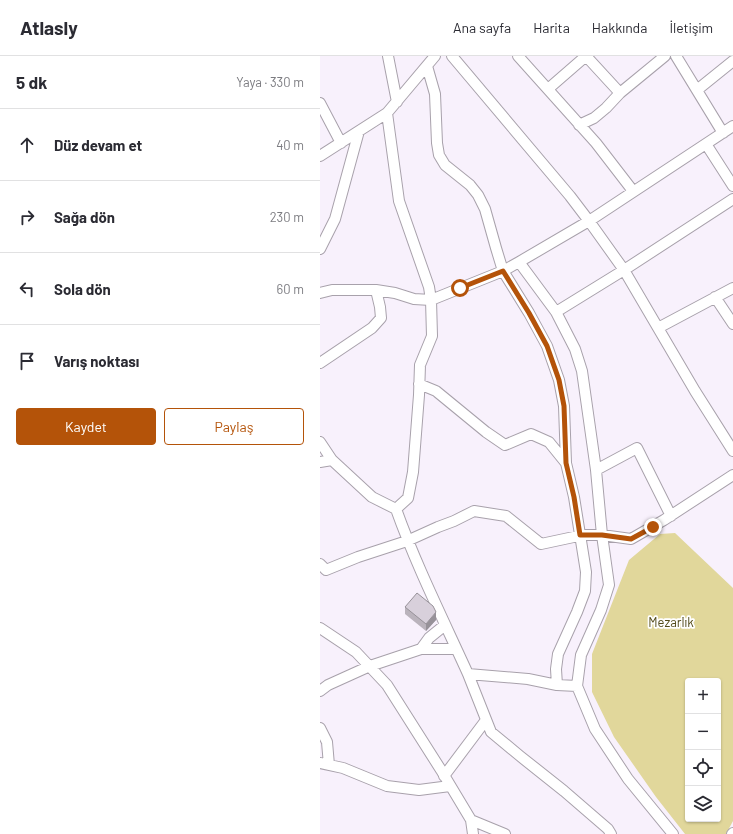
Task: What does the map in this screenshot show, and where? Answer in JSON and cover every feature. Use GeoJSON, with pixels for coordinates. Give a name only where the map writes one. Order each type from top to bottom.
{"type":"FeatureCollection","features":[{"type":"Feature","properties":{"kind":"street"},"geometry":{"type":"LineString","coordinates":[[388,56],[397,102]]}},
{"type":"Feature","properties":{"kind":"street"},"geometry":{"type":"LineString","coordinates":[[320,156],[388,114],[435,56]]}},
{"type":"Feature","properties":{"kind":"street"},"geometry":{"type":"LineString","coordinates":[[452,56],[570,196],[624,270],[695,391],[733,451]]}},
{"type":"Feature","properties":{"kind":"street"},"geometry":{"type":"LineString","coordinates":[[518,56],[596,143],[633,191]]}},
{"type":"Feature","properties":{"kind":"street"},"geometry":{"type":"LineString","coordinates":[[548,90],[586,56],[620,94]]}},
{"type":"Feature","properties":{"kind":"street"},"geometry":{"type":"LineString","coordinates":[[579,125],[594,118],[665,56]]}},
{"type":"Feature","properties":{"kind":"street"},"geometry":{"type":"LineString","coordinates":[[676,56],[723,133]]}},
{"type":"Feature","properties":{"kind":"street"},"geometry":{"type":"LineString","coordinates":[[697,90],[733,62]]}},
{"type":"Feature","properties":{"kind":"street"},"geometry":{"type":"LineString","coordinates":[[427,66],[435,94],[437,143],[439,155],[445,165],[470,185],[478,195],[485,209],[503,271],[547,346],[559,380],[564,406],[566,463],[574,497],[586,572],[584,591],[577,612],[558,654],[556,669],[557,685]]}},
{"type":"Feature","properties":{"kind":"street"},"geometry":{"type":"LineString","coordinates":[[320,103],[341,143]]}},
{"type":"Feature","properties":{"kind":"street"},"geometry":{"type":"LineString","coordinates":[[388,114],[399,201],[429,287],[431,300],[432,336],[420,365],[420,384],[413,472],[408,498],[396,509]]}},
{"type":"Feature","properties":{"kind":"street"},"geometry":{"type":"LineString","coordinates":[[320,293],[332,290],[376,290],[395,293],[414,299],[431,300],[503,271],[589,221],[733,126]]}},
{"type":"Feature","properties":{"kind":"street"},"geometry":{"type":"LineString","coordinates":[[320,249],[335,219],[359,131]]}},
{"type":"Feature","properties":{"kind":"street"},"geometry":{"type":"LineString","coordinates":[[706,144],[733,186]]}},
{"type":"Feature","properties":{"kind":"street"},"geometry":{"type":"LineString","coordinates":[[556,312],[733,199]]}},
{"type":"Feature","properties":{"kind":"street"},"geometry":{"type":"LineString","coordinates":[[519,262],[556,312],[575,350],[582,372],[596,470],[602,535],[609,585],[601,610],[581,655],[577,686],[595,729],[628,779],[673,834]]}},
{"type":"Feature","properties":{"kind":"street"},"geometry":{"type":"LineString","coordinates":[[658,328],[733,288]]}},
{"type":"Feature","properties":{"kind":"street"},"geometry":{"type":"LineString","coordinates":[[320,363],[372,328],[381,318],[376,290]]}},
{"type":"Feature","properties":{"kind":"street"},"geometry":{"type":"LineString","coordinates":[[715,297],[733,324]]}},
{"type":"Feature","properties":{"kind":"street"},"geometry":{"type":"LineString","coordinates":[[420,384],[436,392],[486,432],[505,445],[531,434],[549,442],[566,463]]}},
{"type":"Feature","properties":{"kind":"street"},"geometry":{"type":"LineString","coordinates":[[320,442],[332,460],[372,497],[396,509],[407,541],[468,674],[491,732],[564,791],[608,829],[611,834]]}},
{"type":"Feature","properties":{"kind":"street"},"geometry":{"type":"LineString","coordinates":[[596,470],[637,448],[671,516]]}},
{"type":"Feature","properties":{"kind":"street"},"geometry":{"type":"LineString","coordinates":[[320,462],[332,460]]}},
{"type":"Feature","properties":{"kind":"street"},"geometry":{"type":"LineString","coordinates":[[320,564],[326,570],[358,557],[407,541],[474,511],[506,516],[541,544],[580,535],[602,535],[631,539],[671,516],[733,474]]}},
{"type":"Feature","properties":{"kind":"street"},"geometry":{"type":"LineString","coordinates":[[421,649],[429,638],[445,625]]}},
{"type":"Feature","properties":{"kind":"street"},"geometry":{"type":"LineString","coordinates":[[320,628],[356,652],[387,685],[471,820],[473,834]]}},
{"type":"Feature","properties":{"kind":"street"},"geometry":{"type":"LineString","coordinates":[[320,691],[328,685],[370,666],[421,649],[456,649]]}},
{"type":"Feature","properties":{"kind":"street"},"geometry":{"type":"LineString","coordinates":[[468,674],[528,679],[557,685],[577,686]]}},
{"type":"Feature","properties":{"kind":"street"},"geometry":{"type":"LineString","coordinates":[[444,776],[486,720]]}},
{"type":"Feature","properties":{"kind":"street"},"geometry":{"type":"LineString","coordinates":[[320,728],[327,742],[324,764],[343,768],[387,786],[419,790],[450,786]]}},
{"type":"Feature","properties":{"kind":"street"},"geometry":{"type":"LineString","coordinates":[[471,820],[505,834]]}},
{"type":"Feature","properties":{"kind":"green space","name":"Mezarlık"},"geometry":{"type":"Polygon","coordinates":[[[675,533],[733,588],[733,821],[726,834],[685,834],[656,797],[614,737],[592,692],[592,654],[629,560],[660,534],[675,533]]]}},
{"type":"Feature","properties":{"kind":"building"},"geometry":{"type":"Polygon","coordinates":[[[417,593],[433,606],[436,612],[426,624],[405,607],[417,593]]]}},
{"type":"Feature","properties":{"kind":"route"},"geometry":{"type":"LineString","coordinates":[[460,288],[503,271],[547,346],[559,380],[564,406],[566,463],[574,497],[580,535],[602,535],[631,539],[653,527]]}}]}
